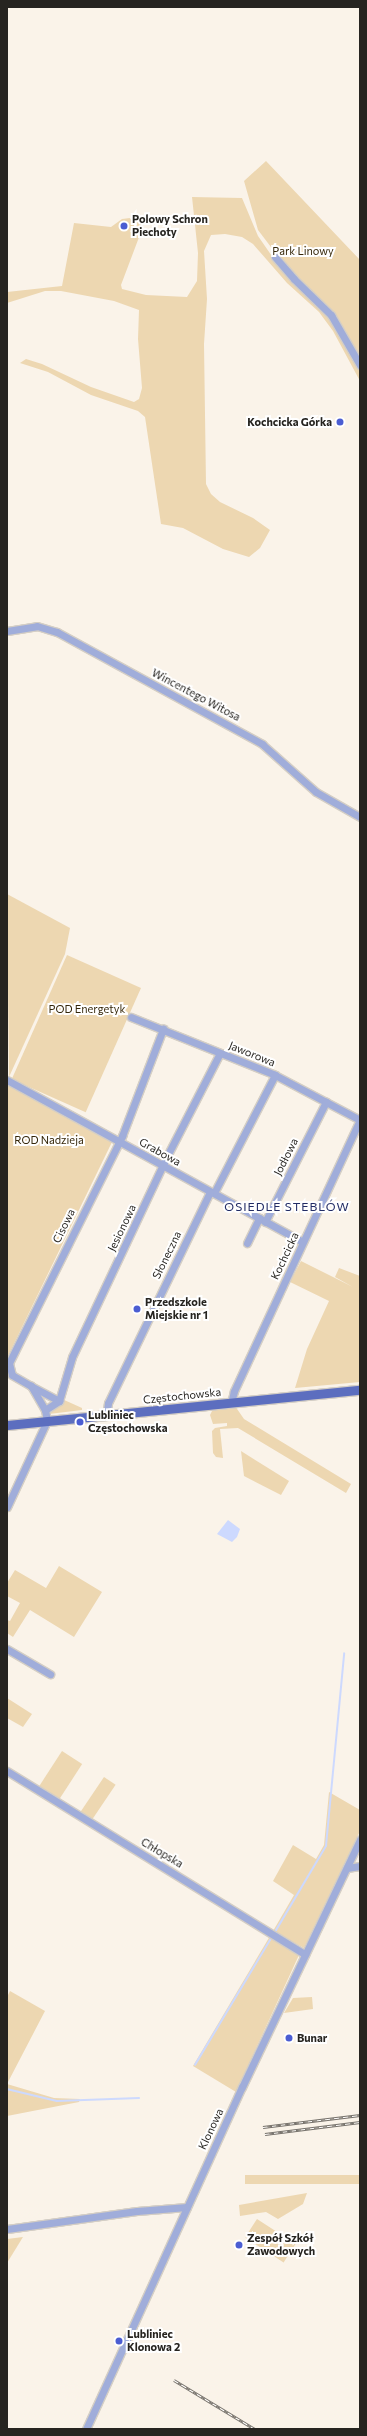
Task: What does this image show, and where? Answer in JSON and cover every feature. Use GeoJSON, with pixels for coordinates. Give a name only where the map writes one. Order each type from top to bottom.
{"type":"FeatureCollection","features":[{"type":"Feature","properties":{"kind":"main road","name":"Częstochowska"},"geometry":{"type":"LineString","coordinates":[[7,1425],[360,1390]]}},
{"type":"Feature","properties":{"kind":"street"},"geometry":{"type":"LineString","coordinates":[[275,256],[294,279],[332,315],[360,364]]}},
{"type":"Feature","properties":{"kind":"street","name":"Wincentego Witosa"},"geometry":{"type":"LineString","coordinates":[[7,631],[37,626],[57,632],[262,744],[316,792],[360,817]]}},
{"type":"Feature","properties":{"kind":"street","name":"Jaworowa"},"geometry":{"type":"LineString","coordinates":[[131,1017],[275,1075],[360,1120]]}},
{"type":"Feature","properties":{"kind":"street","name":"Cisowa"},"geometry":{"type":"LineString","coordinates":[[47,1421],[45,1410],[31,1386],[12,1375],[9,1363],[119,1142],[163,1029]]}},
{"type":"Feature","properties":{"kind":"street","name":"Jesionowa"},"geometry":{"type":"LineString","coordinates":[[59,1400],[72,1357],[220,1052]]}},
{"type":"Feature","properties":{"kind":"street","name":"Słoneczna"},"geometry":{"type":"LineString","coordinates":[[106,1416],[108,1403],[212,1193],[275,1075]]}},
{"type":"Feature","properties":{"kind":"street","name":"Grabowa"},"geometry":{"type":"LineString","coordinates":[[7,1080],[304,1242]]}},
{"type":"Feature","properties":{"kind":"street","name":"Jodłowa"},"geometry":{"type":"LineString","coordinates":[[247,1243],[262,1220],[326,1102]]}},
{"type":"Feature","properties":{"kind":"street","name":"Kochcicka"},"geometry":{"type":"LineString","coordinates":[[231,1403],[234,1391],[360,1120]]}},
{"type":"Feature","properties":{"kind":"street"},"geometry":{"type":"LineString","coordinates":[[31,1386],[59,1400],[45,1410]]}},
{"type":"Feature","properties":{"kind":"street"},"geometry":{"type":"LineString","coordinates":[[7,1507],[47,1421]]}},
{"type":"Feature","properties":{"kind":"street"},"geometry":{"type":"LineString","coordinates":[[7,1649],[50,1674]]}},
{"type":"Feature","properties":{"kind":"street","name":"Chłopska"},"geometry":{"type":"LineString","coordinates":[[7,1772],[305,1954]]}},
{"type":"Feature","properties":{"kind":"street","name":"Klonowa"},"geometry":{"type":"LineString","coordinates":[[86,2429],[187,2207],[360,1840]]}},
{"type":"Feature","properties":{"kind":"street"},"geometry":{"type":"LineString","coordinates":[[347,1868],[360,1866]]}},
{"type":"Feature","properties":{"kind":"street"},"geometry":{"type":"LineString","coordinates":[[7,2229],[157,2209],[187,2207]]}},
{"type":"Feature","properties":{"kind":"street"},"geometry":{"type":"LineString","coordinates":[[157,2209],[182,2218]]}},
{"type":"Feature","properties":{"kind":"green space","name":"Park Linowy"},"geometry":{"type":"Polygon","coordinates":[[[266,161],[360,260],[360,360],[333,314],[277,255],[258,230],[244,181],[266,161]]]}},
{"type":"Feature","properties":{"kind":"green space"},"geometry":{"type":"Polygon","coordinates":[[[192,197],[242,198],[258,236],[276,262],[330,317],[360,370],[360,381],[333,331],[319,312],[287,283],[253,244],[242,237],[225,234],[211,235],[204,251],[207,299],[204,344],[206,484],[211,494],[220,502],[253,518],[270,530],[260,548],[249,557],[223,549],[183,528],[161,524],[145,417],[138,411],[91,395],[48,372],[20,363],[26,359],[42,364],[91,387],[134,402],[139,399],[142,388],[138,339],[139,310],[114,301],[61,291],[45,291],[7,303],[7,292],[62,286],[74,223],[111,227],[122,219],[130,218],[141,223],[141,232],[121,285],[122,289],[146,295],[187,297],[197,281],[198,253],[192,197]]]}},
{"type":"Feature","properties":{"kind":"green space"},"geometry":{"type":"Polygon","coordinates":[[[7,894],[70,928],[65,954],[9,1077],[7,894]]]}},
{"type":"Feature","properties":{"kind":"green space","name":"POD Energetyk"},"geometry":{"type":"Polygon","coordinates":[[[67,955],[141,988],[86,1112],[12,1079],[67,955]]]}},
{"type":"Feature","properties":{"kind":"green space","name":"ROD Nadzieja"},"geometry":{"type":"Polygon","coordinates":[[[7,1084],[112,1142],[7,1358],[7,1084]]]}},
{"type":"Feature","properties":{"kind":"green space"},"geometry":{"type":"Polygon","coordinates":[[[301,1261],[353,1287],[335,1277],[339,1268],[360,1276],[360,1382],[295,1388],[307,1349],[329,1301],[290,1282],[301,1261]]]}},
{"type":"Feature","properties":{"kind":"green space"},"geometry":{"type":"Polygon","coordinates":[[[62,1399],[82,1408],[82,1410],[49,1414],[49,1410],[62,1399]]]}},
{"type":"Feature","properties":{"kind":"green space"},"geometry":{"type":"Polygon","coordinates":[[[235,1406],[244,1419],[351,1484],[346,1493],[238,1428],[220,1429],[223,1458],[216,1457],[213,1453],[212,1431],[215,1428],[227,1426],[227,1423],[213,1424],[210,1415],[213,1409],[235,1406]]]}},
{"type":"Feature","properties":{"kind":"green space"},"geometry":{"type":"Polygon","coordinates":[[[241,1451],[289,1481],[281,1495],[244,1476],[241,1451]]]}},
{"type":"Feature","properties":{"kind":"green space"},"geometry":{"type":"Polygon","coordinates":[[[59,1566],[102,1592],[74,1637],[30,1610],[13,1637],[7,1633],[7,1620],[10,1621],[20,1603],[7,1596],[7,1583],[15,1570],[46,1588],[59,1566]]]}},
{"type":"Feature","properties":{"kind":"green space"},"geometry":{"type":"Polygon","coordinates":[[[7,1698],[32,1714],[23,1727],[7,1718],[7,1698]]]}},
{"type":"Feature","properties":{"kind":"green space"},"geometry":{"type":"Polygon","coordinates":[[[62,1751],[82,1764],[58,1801],[38,1788],[62,1751]]]}},
{"type":"Feature","properties":{"kind":"green space"},"geometry":{"type":"Polygon","coordinates":[[[104,1777],[116,1785],[91,1821],[79,1813],[104,1777]]]}},
{"type":"Feature","properties":{"kind":"green space"},"geometry":{"type":"Polygon","coordinates":[[[329,1792],[360,1810],[360,1831],[304,1948],[273,1931],[294,1895],[273,1881],[293,1845],[316,1859],[324,1845],[329,1792]]]}},
{"type":"Feature","properties":{"kind":"green space"},"geometry":{"type":"Polygon","coordinates":[[[270,1936],[299,1955],[236,2092],[193,2066],[270,1936]]]}},
{"type":"Feature","properties":{"kind":"green space"},"geometry":{"type":"Polygon","coordinates":[[[10,1991],[45,2011],[7,2084],[7,1997],[10,1991]]]}},
{"type":"Feature","properties":{"kind":"green space"},"geometry":{"type":"Polygon","coordinates":[[[312,1997],[313,2009],[284,2013],[293,1998],[312,1997]]]}},
{"type":"Feature","properties":{"kind":"green space"},"geometry":{"type":"Polygon","coordinates":[[[7,2084],[54,2098],[80,2099],[79,2102],[7,2116],[7,2084]]]}},
{"type":"Feature","properties":{"kind":"green space"},"geometry":{"type":"Polygon","coordinates":[[[245,2175],[360,2175],[360,2184],[245,2184],[245,2175]]]}},
{"type":"Feature","properties":{"kind":"green space"},"geometry":{"type":"Polygon","coordinates":[[[307,2193],[303,2204],[278,2219],[266,2212],[240,2216],[239,2205],[307,2193]]]}},
{"type":"Feature","properties":{"kind":"green space"},"geometry":{"type":"Polygon","coordinates":[[[257,2219],[296,2244],[284,2263],[245,2237],[257,2219]]]}},
{"type":"Feature","properties":{"kind":"green space"},"geometry":{"type":"Polygon","coordinates":[[[23,2237],[7,2263],[7,2239],[23,2237]]]}},
{"type":"Feature","properties":{"kind":"water"},"geometry":{"type":"Polygon","coordinates":[[[228,1520],[240,1529],[237,1537],[232,1542],[217,1534],[228,1520]]]}},
{"type":"Feature","properties":{"kind":"waterway"},"geometry":{"type":"LineString","coordinates":[[275,1932],[326,1846],[344,1654]]}},
{"type":"Feature","properties":{"kind":"waterway"},"geometry":{"type":"LineString","coordinates":[[195,2065],[272,1937]]}},
{"type":"Feature","properties":{"kind":"waterway"},"geometry":{"type":"LineString","coordinates":[[7,2089],[57,2101],[139,2098]]}},
{"type":"Feature","properties":{"kind":"railway"},"geometry":{"type":"LineString","coordinates":[[263,2127],[360,2115]]}},
{"type":"Feature","properties":{"kind":"railway"},"geometry":{"type":"LineString","coordinates":[[265,2134],[360,2122]]}},
{"type":"Feature","properties":{"kind":"railway"},"geometry":{"type":"LineString","coordinates":[[174,2380],[255,2429]]}},
{"type":"Feature","properties":{"kind":"place","name":"Polowy Schron Piechoty"},"geometry":{"type":"Point","coordinates":[124,226]}},
{"type":"Feature","properties":{"kind":"place","name":"Kochcicka Górka"},"geometry":{"type":"Point","coordinates":[340,422]}},
{"type":"Feature","properties":{"kind":"place","name":"Przedszkole Miejskie nr 1"},"geometry":{"type":"Point","coordinates":[137,1309]}},
{"type":"Feature","properties":{"kind":"place","name":"Lubliniec Częstochowska"},"geometry":{"type":"Point","coordinates":[80,1422]}},
{"type":"Feature","properties":{"kind":"place","name":"Bunar"},"geometry":{"type":"Point","coordinates":[289,2038]}},
{"type":"Feature","properties":{"kind":"place","name":"Zespół Szkół Zawodowych"},"geometry":{"type":"Point","coordinates":[239,2245]}},
{"type":"Feature","properties":{"kind":"place","name":"Lubliniec Klonowa 2"},"geometry":{"type":"Point","coordinates":[119,2341]}},
{"type":"Feature","properties":{"kind":"district","name":"OSIEDLE STEBLÓW"},"geometry":{"type":"Point","coordinates":[287,1207]}}]}
